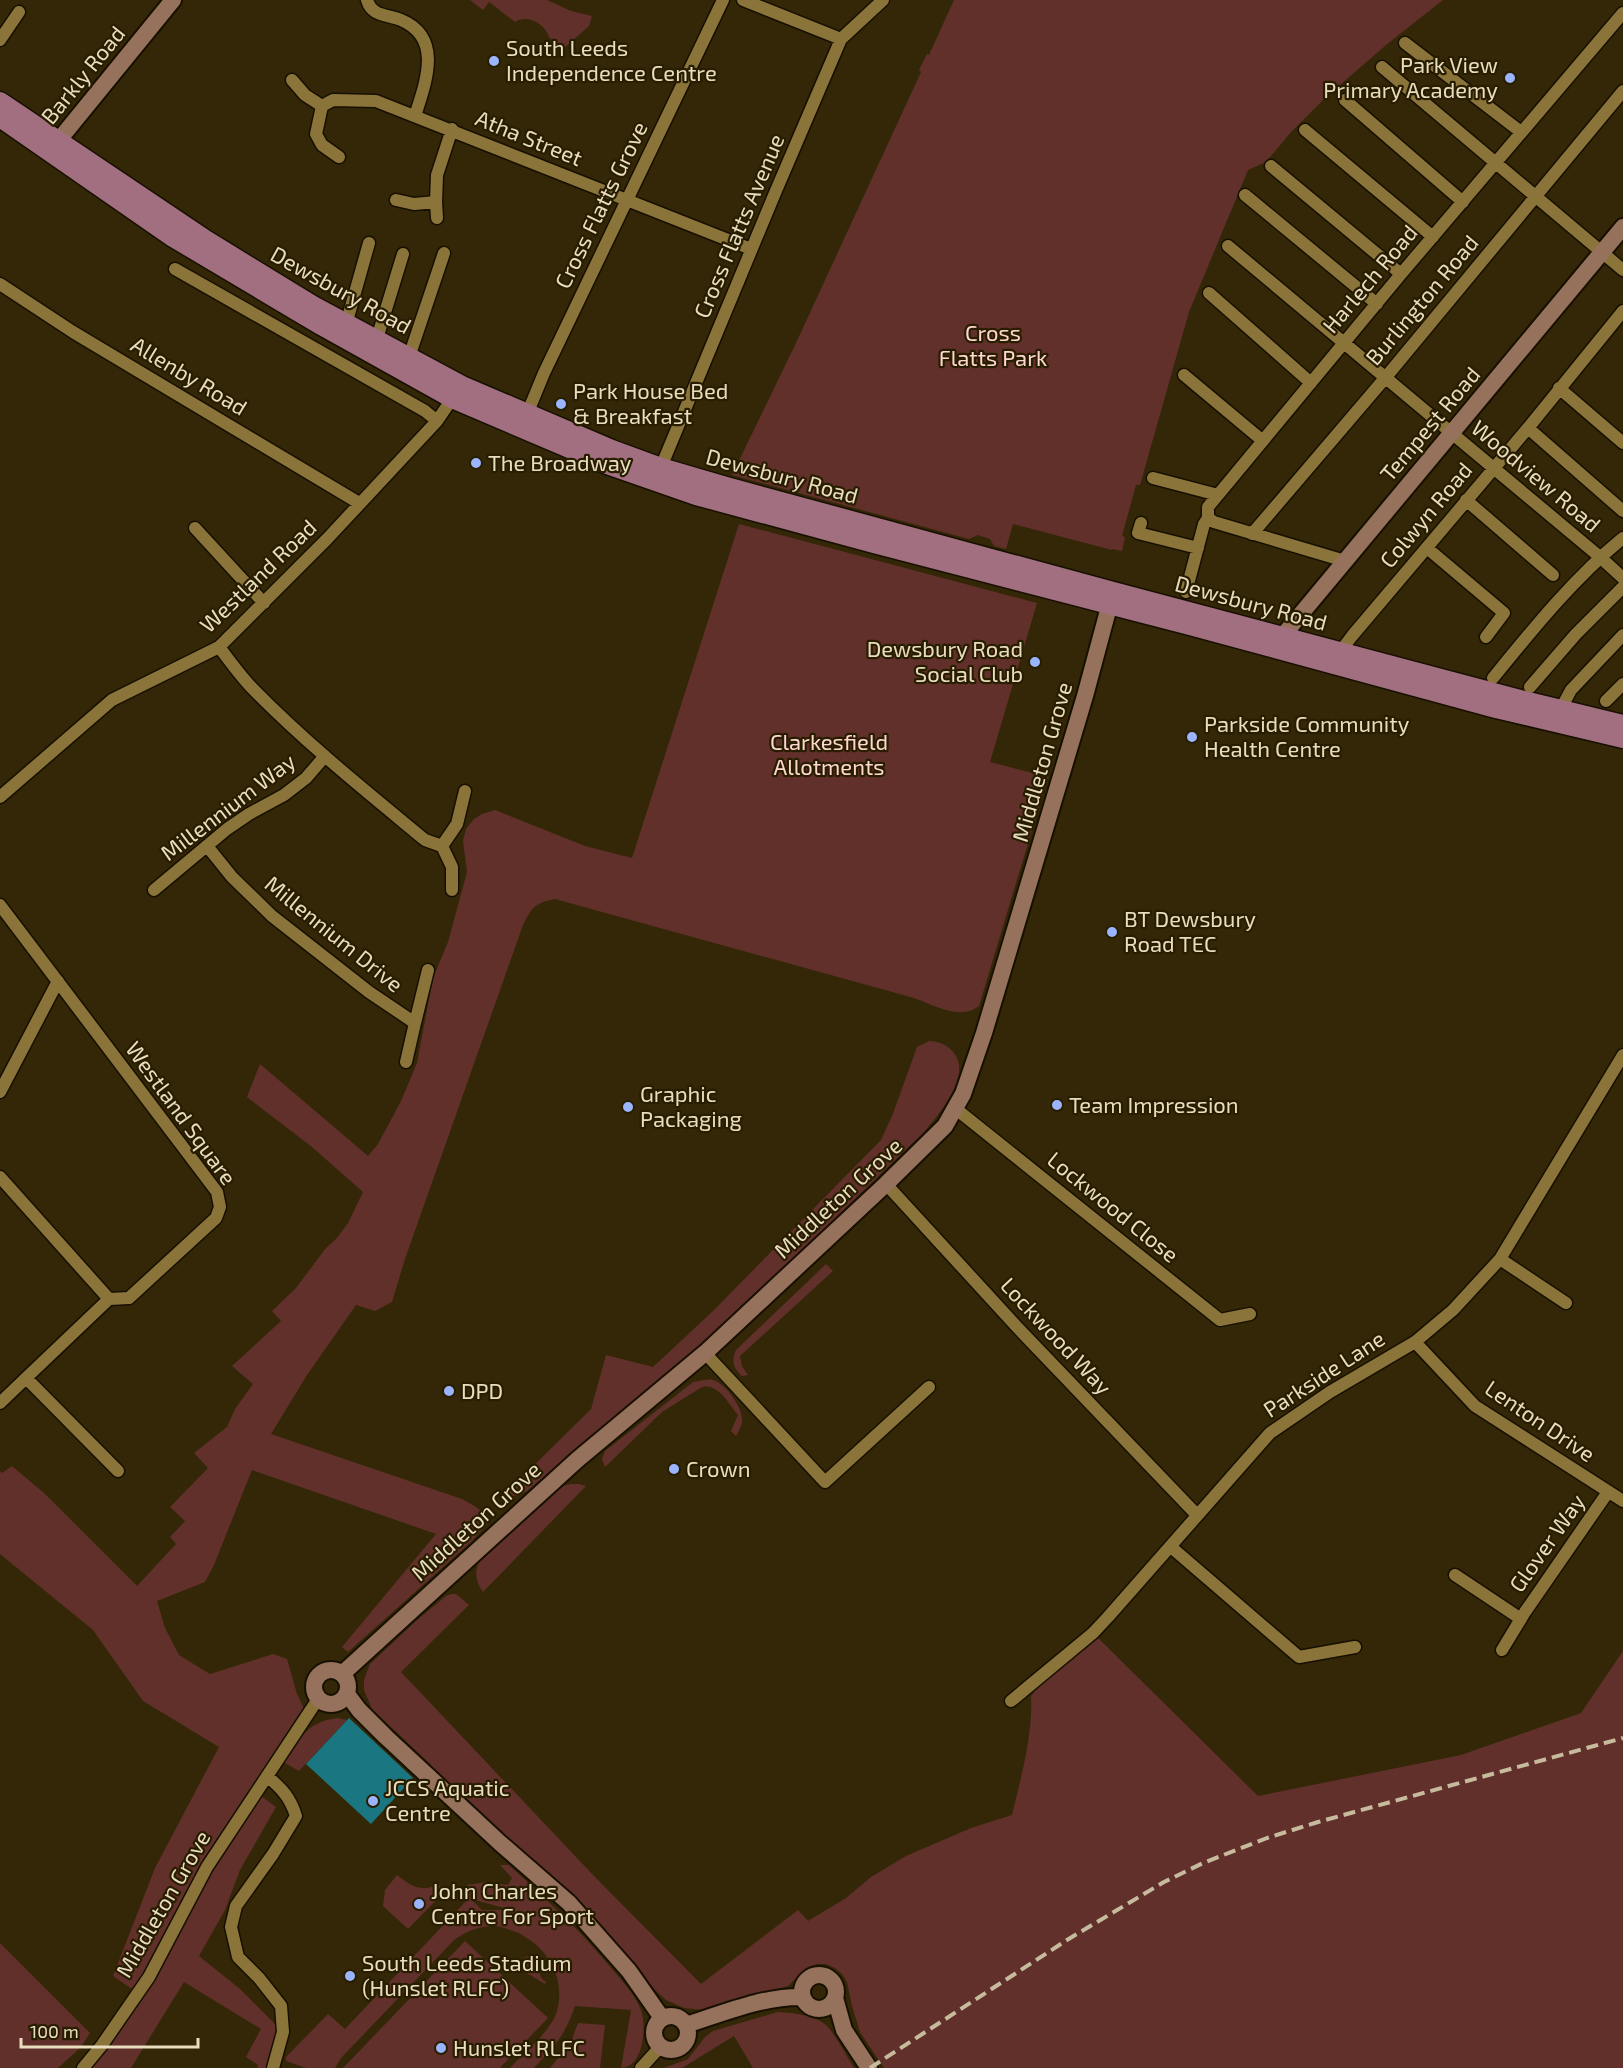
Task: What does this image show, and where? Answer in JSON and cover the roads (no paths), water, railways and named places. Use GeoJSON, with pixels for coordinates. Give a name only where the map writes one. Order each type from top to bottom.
{"type":"FeatureCollection","features":[{"type":"Feature","properties":{"kind":"main road","name":"Dewsbury Road"},"geometry":{"type":"LineString","coordinates":[[0,101],[54,146]]}},
{"type":"Feature","properties":{"kind":"main road","name":"Dewsbury Road"},"geometry":{"type":"LineString","coordinates":[[0,118],[54,146],[313,305],[344,329],[457,392],[524,422],[612,449],[696,496],[905,543],[1111,599],[1181,608],[1276,643],[1557,716],[1623,739]]}},
{"type":"Feature","properties":{"kind":"main road","name":"Dewsbury Road"},"geometry":{"type":"LineString","coordinates":[[658,474],[726,486],[905,543]]}},
{"type":"Feature","properties":{"kind":"main road"},"geometry":{"type":"LineString","coordinates":[[726,486],[731,504]]}},
{"type":"Feature","properties":{"kind":"main road","name":"Dewsbury Road"},"geometry":{"type":"LineString","coordinates":[[1557,716],[1623,724]]}},
{"type":"Feature","properties":{"kind":"street"},"geometry":{"type":"LineString","coordinates":[[367,0],[373,11],[379,15],[401,20],[413,27],[422,38],[427,50],[429,64],[427,78],[415,116]]}},
{"type":"Feature","properties":{"kind":"street","name":"Cross Flatts Grove"},"geometry":{"type":"LineString","coordinates":[[524,422],[627,199],[723,0]]}},
{"type":"Feature","properties":{"kind":"street"},"geometry":{"type":"LineString","coordinates":[[743,0],[841,39]]}},
{"type":"Feature","properties":{"kind":"street","name":"Cross Flatts Avenue"},"geometry":{"type":"LineString","coordinates":[[658,474],[841,39],[883,0]]}},
{"type":"Feature","properties":{"kind":"street","name":"Barkly Road"},"geometry":{"type":"LineString","coordinates":[[54,146],[166,3]]}},
{"type":"Feature","properties":{"kind":"street"},"geometry":{"type":"LineString","coordinates":[[0,40],[19,12]]}},
{"type":"Feature","properties":{"kind":"street","name":"Harlech Road"},"geometry":{"type":"LineString","coordinates":[[1181,608],[1197,548],[1208,518],[1208,507],[1401,274],[1623,13]]}},
{"type":"Feature","properties":{"kind":"street"},"geometry":{"type":"LineString","coordinates":[[1405,43],[1521,132]]}},
{"type":"Feature","properties":{"kind":"street"},"geometry":{"type":"LineString","coordinates":[[1382,67],[1623,270]]}},
{"type":"Feature","properties":{"kind":"street"},"geometry":{"type":"LineString","coordinates":[[292,80],[305,95],[322,106],[316,135],[322,145],[339,157]]}},
{"type":"Feature","properties":{"kind":"street","name":"Burlington Road"},"geometry":{"type":"LineString","coordinates":[[1252,534],[1386,377],[1623,91]]}},
{"type":"Feature","properties":{"kind":"street","name":"Atha Street"},"geometry":{"type":"LineString","coordinates":[[322,106],[333,100],[376,101],[452,129],[751,249]]}},
{"type":"Feature","properties":{"kind":"street"},"geometry":{"type":"LineString","coordinates":[[1345,100],[1463,202]]}},
{"type":"Feature","properties":{"kind":"street"},"geometry":{"type":"LineString","coordinates":[[437,218],[437,175],[452,129]]}},
{"type":"Feature","properties":{"kind":"street"},"geometry":{"type":"LineString","coordinates":[[1305,130],[1433,237]]}},
{"type":"Feature","properties":{"kind":"street"},"geometry":{"type":"LineString","coordinates":[[1271,166],[1401,274]]}},
{"type":"Feature","properties":{"kind":"street"},"geometry":{"type":"LineString","coordinates":[[1245,195],[1377,304]]}},
{"type":"Feature","properties":{"kind":"street"},"geometry":{"type":"LineString","coordinates":[[396,200],[414,204],[436,202]]}},
{"type":"Feature","properties":{"kind":"street","name":"Tempest Road"},"geometry":{"type":"LineString","coordinates":[[1276,643],[1623,227]]}},
{"type":"Feature","properties":{"kind":"street"},"geometry":{"type":"LineString","coordinates":[[344,329],[369,243]]}},
{"type":"Feature","properties":{"kind":"street","name":"Woodview Road"},"geometry":{"type":"LineString","coordinates":[[1228,246],[1623,578]]}},
{"type":"Feature","properties":{"kind":"street"},"geometry":{"type":"LineString","coordinates":[[407,363],[444,253]]}},
{"type":"Feature","properties":{"kind":"street"},"geometry":{"type":"LineString","coordinates":[[375,345],[403,254]]}},
{"type":"Feature","properties":{"kind":"street"},"geometry":{"type":"LineString","coordinates":[[175,269],[425,411],[437,421]]}},
{"type":"Feature","properties":{"kind":"street","name":"Allenby Road"},"geometry":{"type":"LineString","coordinates":[[0,284],[73,332],[359,503]]}},
{"type":"Feature","properties":{"kind":"street"},"geometry":{"type":"LineString","coordinates":[[1209,293],[1311,382]]}},
{"type":"Feature","properties":{"kind":"street","name":"Colwyn Road"},"geometry":{"type":"LineString","coordinates":[[1335,658],[1623,311]]}},
{"type":"Feature","properties":{"kind":"street"},"geometry":{"type":"LineString","coordinates":[[1184,375],[1263,441]]}},
{"type":"Feature","properties":{"kind":"street"},"geometry":{"type":"LineString","coordinates":[[1559,388],[1622,440]]}},
{"type":"Feature","properties":{"kind":"street","name":"Westland Road"},"geometry":{"type":"LineString","coordinates":[[0,797],[112,700],[219,647],[327,539],[437,421],[457,392]]}},
{"type":"Feature","properties":{"kind":"street"},"geometry":{"type":"LineString","coordinates":[[1528,428],[1623,511]]}},
{"type":"Feature","properties":{"kind":"street"},"geometry":{"type":"LineString","coordinates":[[1153,478],[1218,495]]}},
{"type":"Feature","properties":{"kind":"street"},"geometry":{"type":"LineString","coordinates":[[1466,500],[1553,575]]}},
{"type":"Feature","properties":{"kind":"street"},"geometry":{"type":"LineString","coordinates":[[1208,518],[1252,534],[1345,561]]}},
{"type":"Feature","properties":{"kind":"street"},"geometry":{"type":"LineString","coordinates":[[1140,523],[1138,533],[1197,548]]}},
{"type":"Feature","properties":{"kind":"street"},"geometry":{"type":"LineString","coordinates":[[195,528],[264,603]]}},
{"type":"Feature","properties":{"kind":"street"},"geometry":{"type":"LineString","coordinates":[[1493,678],[1544,617],[1600,557],[1623,538]]}},
{"type":"Feature","properties":{"kind":"street"},"geometry":{"type":"LineString","coordinates":[[1427,548],[1504,613],[1486,637]]}},
{"type":"Feature","properties":{"kind":"street"},"geometry":{"type":"LineString","coordinates":[[1530,687],[1576,634],[1623,587]]}},
{"type":"Feature","properties":{"kind":"street","name":"Middleton Grove"},"geometry":{"type":"LineString","coordinates":[[83,2068],[102,2045],[149,1977],[207,1867],[318,1699],[314,1687],[318,1676],[330,1670],[342,1674],[569,1467],[705,1353],[945,1126],[972,1074],[1111,599]]}},
{"type":"Feature","properties":{"kind":"street"},"geometry":{"type":"LineString","coordinates":[[1557,716],[1571,690],[1623,635]]}},
{"type":"Feature","properties":{"kind":"street","name":"Millennium Way"},"geometry":{"type":"LineString","coordinates":[[219,647],[253,689],[325,756],[425,840],[442,846]]}},
{"type":"Feature","properties":{"kind":"street"},"geometry":{"type":"LineString","coordinates":[[1606,701],[1623,684]]}},
{"type":"Feature","properties":{"kind":"street","name":"Millennium Way"},"geometry":{"type":"LineString","coordinates":[[154,890],[227,829],[284,795],[306,777],[325,756]]}},
{"type":"Feature","properties":{"kind":"street"},"geometry":{"type":"LineString","coordinates":[[452,890],[452,867],[442,846],[457,824],[465,791]]}},
{"type":"Feature","properties":{"kind":"street","name":"Millennium Drive"},"geometry":{"type":"LineString","coordinates":[[207,846],[232,877],[272,916],[369,992],[415,1023]]}},
{"type":"Feature","properties":{"kind":"street","name":"Westland Square"},"geometry":{"type":"LineString","coordinates":[[0,905],[217,1191],[220,1207],[216,1218],[129,1298],[109,1299],[0,1403]]}},
{"type":"Feature","properties":{"kind":"street","name":"Millennium Drive"},"geometry":{"type":"LineString","coordinates":[[406,1062],[428,969]]}},
{"type":"Feature","properties":{"kind":"street"},"geometry":{"type":"LineString","coordinates":[[0,1092],[58,981]]}},
{"type":"Feature","properties":{"kind":"street","name":"Parkside Lane"},"geometry":{"type":"LineString","coordinates":[[1011,1701],[1093,1633],[1270,1433],[1330,1392],[1415,1342],[1453,1310],[1500,1259],[1623,1055]]}},
{"type":"Feature","properties":{"kind":"street","name":"Lockwood Close"},"geometry":{"type":"LineString","coordinates":[[956,1108],[1220,1320],[1250,1314]]}},
{"type":"Feature","properties":{"kind":"street"},"geometry":{"type":"LineString","coordinates":[[0,1177],[109,1299]]}},
{"type":"Feature","properties":{"kind":"street","name":"Lockwood Way"},"geometry":{"type":"LineString","coordinates":[[886,1184],[1017,1327],[1197,1515]]}},
{"type":"Feature","properties":{"kind":"street"},"geometry":{"type":"LineString","coordinates":[[1500,1259],[1566,1303]]}},
{"type":"Feature","properties":{"kind":"street","name":"Lenton Drive"},"geometry":{"type":"LineString","coordinates":[[1415,1342],[1475,1406],[1623,1501]]}},
{"type":"Feature","properties":{"kind":"street"},"geometry":{"type":"LineString","coordinates":[[705,1353],[825,1482],[929,1388]]}},
{"type":"Feature","properties":{"kind":"street"},"geometry":{"type":"LineString","coordinates":[[26,1378],[118,1471]]}},
{"type":"Feature","properties":{"kind":"street","name":"Glover Way"},"geometry":{"type":"LineString","coordinates":[[1502,1650],[1521,1618],[1608,1492]]}},
{"type":"Feature","properties":{"kind":"street"},"geometry":{"type":"LineString","coordinates":[[1171,1546],[1299,1657],[1355,1647]]}},
{"type":"Feature","properties":{"kind":"street","name":"Glover Way"},"geometry":{"type":"LineString","coordinates":[[1455,1575],[1521,1618]]}},
{"type":"Feature","properties":{"kind":"street"},"geometry":{"type":"LineString","coordinates":[[318,1699],[327,1704],[335,1704],[344,1699],[348,1685],[342,1674]]}},
{"type":"Feature","properties":{"kind":"street"},"geometry":{"type":"LineString","coordinates":[[347,1694],[359,1710],[386,1737],[500,1843],[569,1903],[629,1971],[662,2018]]}},
{"type":"Feature","properties":{"kind":"street"},"geometry":{"type":"LineString","coordinates":[[267,1776],[280,1786],[292,1802],[296,1816],[273,1854],[236,1906],[231,1927],[238,1957],[259,1978],[281,2006],[283,2032],[273,2068]]}},
{"type":"Feature","properties":{"kind":"street"},"geometry":{"type":"LineString","coordinates":[[844,2030],[835,1998],[836,1988],[825,1976],[814,1975],[805,1982],[803,1997],[809,2005],[818,2008],[844,2030],[869,2068]]}},
{"type":"Feature","properties":{"kind":"street"},"geometry":{"type":"LineString","coordinates":[[686,2025],[760,2002],[803,1997]]}},
{"type":"Feature","properties":{"kind":"street"},"geometry":{"type":"LineString","coordinates":[[818,2008],[828,2006],[835,1998]]}},
{"type":"Feature","properties":{"kind":"street"},"geometry":{"type":"LineString","coordinates":[[674,2016],[681,2019],[686,2025],[688,2035],[684,2044],[670,2050],[661,2046],[654,2032],[662,2018],[674,2016]]}},
{"type":"Feature","properties":{"kind":"street"},"geometry":{"type":"LineString","coordinates":[[641,2068],[661,2046]]}},
{"type":"Feature","properties":{"kind":"water"},"geometry":{"type":"Polygon","coordinates":[[[349,1718],[413,1778],[371,1824],[306,1764],[349,1718]]]}},
{"type":"Feature","properties":{"kind":"railway"},"geometry":{"type":"LineString","coordinates":[[870,2068],[1067,1940],[1164,1882],[1203,1863],[1267,1838],[1318,1822],[1623,1738]]}},
{"type":"Feature","properties":{"kind":"place","name":"South Leeds Independence Centre"},"geometry":{"type":"Point","coordinates":[494,61]}},
{"type":"Feature","properties":{"kind":"place","name":"Park View Primary Academy"},"geometry":{"type":"Point","coordinates":[1510,78]}},
{"type":"Feature","properties":{"kind":"place","name":"Park House Bed & Breakfast"},"geometry":{"type":"Point","coordinates":[561,404]}},
{"type":"Feature","properties":{"kind":"place","name":"The Broadway"},"geometry":{"type":"Point","coordinates":[476,463]}},
{"type":"Feature","properties":{"kind":"place","name":"Dewsbury Road Social Club"},"geometry":{"type":"Point","coordinates":[1035,662]}},
{"type":"Feature","properties":{"kind":"place","name":"Parkside Community Health Centre"},"geometry":{"type":"Point","coordinates":[1192,737]}},
{"type":"Feature","properties":{"kind":"place","name":"BT Dewsbury Road TEC"},"geometry":{"type":"Point","coordinates":[1112,932]}},
{"type":"Feature","properties":{"kind":"place","name":"Team Impression"},"geometry":{"type":"Point","coordinates":[1057,1105]}},
{"type":"Feature","properties":{"kind":"place","name":"Graphic Packaging"},"geometry":{"type":"Point","coordinates":[628,1107]}},
{"type":"Feature","properties":{"kind":"place","name":"DPD"},"geometry":{"type":"Point","coordinates":[449,1391]}},
{"type":"Feature","properties":{"kind":"place","name":"Crown"},"geometry":{"type":"Point","coordinates":[674,1469]}},
{"type":"Feature","properties":{"kind":"place","name":"JCCS Aquatic Centre"},"geometry":{"type":"Point","coordinates":[373,1801]}},
{"type":"Feature","properties":{"kind":"place","name":"John Charles Centre For Sport"},"geometry":{"type":"Point","coordinates":[419,1904]}},
{"type":"Feature","properties":{"kind":"place","name":"South Leeds Stadium (Hunslet RLFC)"},"geometry":{"type":"Point","coordinates":[350,1976]}},
{"type":"Feature","properties":{"kind":"place","name":"Hunslet RLFC"},"geometry":{"type":"Point","coordinates":[441,2048]}},
{"type":"Feature","properties":{"kind":"park label","name":"Cross Flatts Park"},"geometry":{"type":"Point","coordinates":[993,346]}},
{"type":"Feature","properties":{"kind":"park label","name":"Clarkesfield Allotments"},"geometry":{"type":"Point","coordinates":[829,754]}}]}
